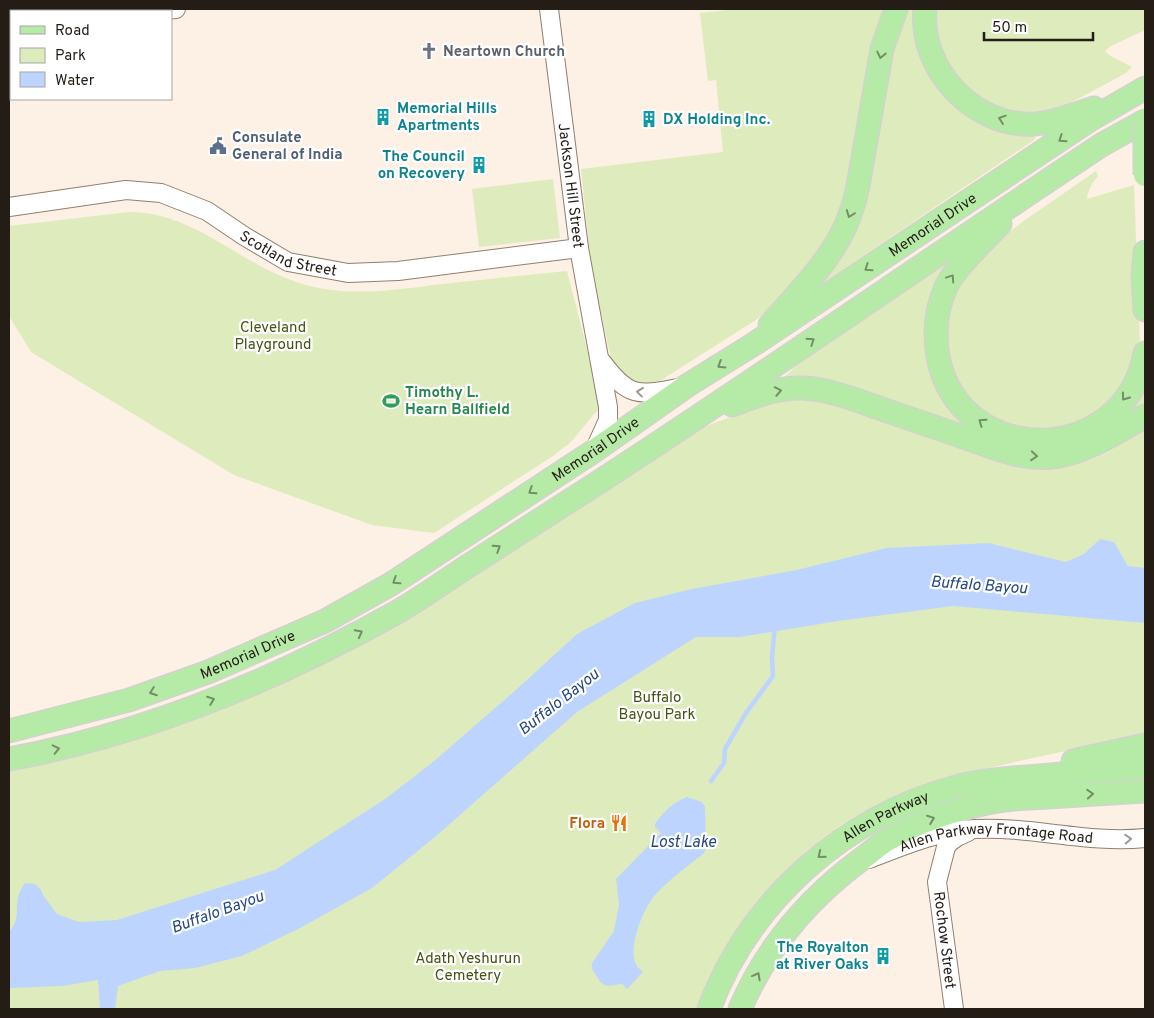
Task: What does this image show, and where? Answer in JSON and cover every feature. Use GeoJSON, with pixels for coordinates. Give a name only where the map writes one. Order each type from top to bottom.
{"type":"FeatureCollection","features":[{"type":"Feature","properties":{"kind":"main road"},"geometry":{"type":"LineString","coordinates":[[754,344],[833,248],[844,228],[858,186],[882,49],[896,9]]}},
{"type":"Feature","properties":{"kind":"main road"},"geometry":{"type":"LineString","coordinates":[[925,9],[927,41],[938,69],[956,94],[980,112],[1010,122],[1035,124],[1059,120],[1139,91]]}},
{"type":"Feature","properties":{"kind":"main road","name":"Memorial Drive"},"geometry":{"type":"LineString","coordinates":[[9,731],[129,700],[208,672],[325,621],[391,584],[1088,121],[1139,91]]}},
{"type":"Feature","properties":{"kind":"main road"},"geometry":{"type":"LineString","coordinates":[[1145,120],[1145,179]]}},
{"type":"Feature","properties":{"kind":"main road","name":"Memorial Drive"},"geometry":{"type":"LineString","coordinates":[[9,759],[70,746],[139,726],[218,698],[326,650],[402,609],[698,417],[1104,144],[1145,120]]}},
{"type":"Feature","properties":{"kind":"main road"},"geometry":{"type":"LineString","coordinates":[[1025,196],[955,272],[946,285],[939,303],[936,323],[936,345],[941,369],[949,387],[961,404],[994,431],[1019,438],[1045,441],[1069,438],[1093,428],[1113,413],[1128,394],[1138,376],[1145,353]]}},
{"type":"Feature","properties":{"kind":"main road"},"geometry":{"type":"LineString","coordinates":[[1145,252],[1145,310]]}},
{"type":"Feature","properties":{"kind":"main road"},"geometry":{"type":"LineString","coordinates":[[698,417],[758,395],[800,388],[819,389],[1012,453],[1034,457],[1052,457],[1091,447],[1145,416]]}},
{"type":"Feature","properties":{"kind":"main road"},"geometry":{"type":"LineString","coordinates":[[9,727],[32,726]]}},
{"type":"Feature","properties":{"kind":"main road"},"geometry":{"type":"LineString","coordinates":[[957,787],[1145,745]]}},
{"type":"Feature","properties":{"kind":"main road","name":"Allen Parkway"},"geometry":{"type":"LineString","coordinates":[[709,1009],[735,954],[756,921],[779,894],[808,866],[839,841],[874,818],[913,801],[957,787],[997,780],[1145,766]]}},
{"type":"Feature","properties":{"kind":"main road","name":"Allen Parkway"},"geometry":{"type":"LineString","coordinates":[[740,1009],[758,973],[782,936],[798,916],[826,888],[887,840],[950,812],[1000,801],[1145,790]]}},
{"type":"Feature","properties":{"kind":"street","name":"Jackson Hill Street"},"geometry":{"type":"LineString","coordinates":[[549,9],[579,248],[608,407],[608,420],[594,450]]}},
{"type":"Feature","properties":{"kind":"street","name":"Scotland Street"},"geometry":{"type":"LineString","coordinates":[[9,207],[126,190],[161,193],[207,211],[288,262],[348,273],[398,271],[579,248]]}},
{"type":"Feature","properties":{"kind":"street","name":"Jackson Hill Street"},"geometry":{"type":"LineString","coordinates":[[600,360],[615,380],[632,391],[647,394],[688,385]]}},
{"type":"Feature","properties":{"kind":"street","name":"Allen Parkway Frontage Road"},"geometry":{"type":"LineString","coordinates":[[852,866],[904,844],[930,836],[975,829],[995,829],[1098,840],[1145,838]]}},
{"type":"Feature","properties":{"kind":"street","name":"Rochow Street"},"geometry":{"type":"LineString","coordinates":[[954,1009],[937,882],[943,855],[950,842],[957,836],[975,829]]}},
{"type":"Feature","properties":{"kind":"green space"},"geometry":{"type":"Polygon","coordinates":[[[736,9],[889,9],[855,175],[832,240],[788,291],[759,318],[655,384],[634,382],[619,373],[611,359],[591,265],[581,169],[723,152],[716,80],[708,81],[700,13],[736,9]]]}},
{"type":"Feature","properties":{"kind":"green space"},"geometry":{"type":"Polygon","coordinates":[[[904,9],[918,9],[930,73],[1036,134],[1034,140],[801,298],[824,272],[886,62],[904,9]]]}},
{"type":"Feature","properties":{"kind":"green space"},"geometry":{"type":"Polygon","coordinates":[[[931,9],[1145,9],[1145,30],[1111,46],[1105,51],[1132,67],[1126,73],[1063,107],[1042,115],[1028,117],[977,103],[938,57],[931,9]]]}},
{"type":"Feature","properties":{"kind":"green space"},"geometry":{"type":"Polygon","coordinates":[[[1096,171],[1098,176],[1088,193],[1087,199],[1134,185],[1140,347],[1135,369],[1102,414],[1046,434],[989,420],[952,379],[941,327],[961,276],[1003,237],[1096,171]]]}},
{"type":"Feature","properties":{"kind":"green space"},"geometry":{"type":"Polygon","coordinates":[[[553,179],[560,238],[479,247],[472,189],[553,179]]]}},
{"type":"Feature","properties":{"kind":"green space","name":"Cleveland Playground"},"geometry":{"type":"Polygon","coordinates":[[[129,212],[153,214],[175,220],[196,229],[256,264],[299,283],[317,288],[352,291],[388,290],[567,271],[602,407],[571,442],[553,456],[434,533],[372,525],[234,475],[31,352],[9,316],[9,226],[129,212]]]}},
{"type":"Feature","properties":{"kind":"green space"},"geometry":{"type":"Polygon","coordinates":[[[950,261],[946,272],[947,398],[1055,445],[1145,375],[1145,407],[1055,450],[783,381],[808,356],[832,338],[888,299],[950,261]]]}},
{"type":"Feature","properties":{"kind":"green space","name":"Buffalo Bayou Park"},"geometry":{"type":"Polygon","coordinates":[[[800,399],[817,400],[846,408],[984,456],[1026,466],[1052,468],[1080,463],[1095,458],[1145,429],[1145,734],[937,781],[910,790],[874,806],[840,826],[809,850],[780,877],[754,907],[712,973],[697,1009],[9,1009],[9,771],[73,757],[142,737],[214,712],[331,660],[408,619],[703,427],[761,406],[800,399]]]}},
{"type":"Feature","properties":{"kind":"water","name":"Buffalo Bayou"},"geometry":{"type":"Polygon","coordinates":[[[1100,539],[1114,542],[1128,566],[1145,568],[1145,623],[953,606],[838,621],[740,637],[696,637],[577,712],[435,837],[372,888],[300,928],[242,956],[195,968],[160,971],[118,986],[115,1009],[100,1009],[98,980],[63,986],[9,988],[9,932],[16,920],[18,896],[25,883],[35,884],[57,914],[79,922],[117,920],[275,870],[385,799],[433,762],[577,634],[635,603],[692,589],[797,570],[886,548],[989,543],[1066,562],[1084,554],[1100,539]]]}},
{"type":"Feature","properties":{"kind":"water","name":"Lost Lake"},"geometry":{"type":"Polygon","coordinates":[[[687,797],[702,802],[705,807],[706,848],[704,853],[661,888],[646,908],[638,928],[634,950],[634,959],[637,966],[643,972],[627,989],[622,984],[604,985],[593,971],[592,963],[614,931],[619,905],[616,879],[661,833],[655,827],[655,824],[662,815],[673,805],[687,797]]]}},
{"type":"Feature","properties":{"kind":"waterway"},"geometry":{"type":"LineString","coordinates":[[711,781],[724,763],[725,749],[746,713],[773,676],[772,656],[775,626]]}},
{"type":"Feature","properties":{"kind":"place","name":"Neartown Church"},"geometry":{"type":"Point","coordinates":[429,51]}},
{"type":"Feature","properties":{"kind":"place","name":"Memorial Hills Apartments"},"geometry":{"type":"Point","coordinates":[383,117]}},
{"type":"Feature","properties":{"kind":"place","name":"DX Holding Inc."},"geometry":{"type":"Point","coordinates":[649,119]}},
{"type":"Feature","properties":{"kind":"place","name":"Consulate General of India"},"geometry":{"type":"Point","coordinates":[218,146]}},
{"type":"Feature","properties":{"kind":"place","name":"The Council on Recovery"},"geometry":{"type":"Point","coordinates":[479,165]}},
{"type":"Feature","properties":{"kind":"place","name":"Timothy L. Hearn Ballfield"},"geometry":{"type":"Point","coordinates":[391,401]}},
{"type":"Feature","properties":{"kind":"place","name":"Flora"},"geometry":{"type":"Point","coordinates":[619,823]}},
{"type":"Feature","properties":{"kind":"place","name":"The Royalton at River Oaks"},"geometry":{"type":"Point","coordinates":[883,956]}},
{"type":"Feature","properties":{"kind":"park label","name":"Adath Yeshurun Cemetery"},"geometry":{"type":"Point","coordinates":[468,966]}}]}
